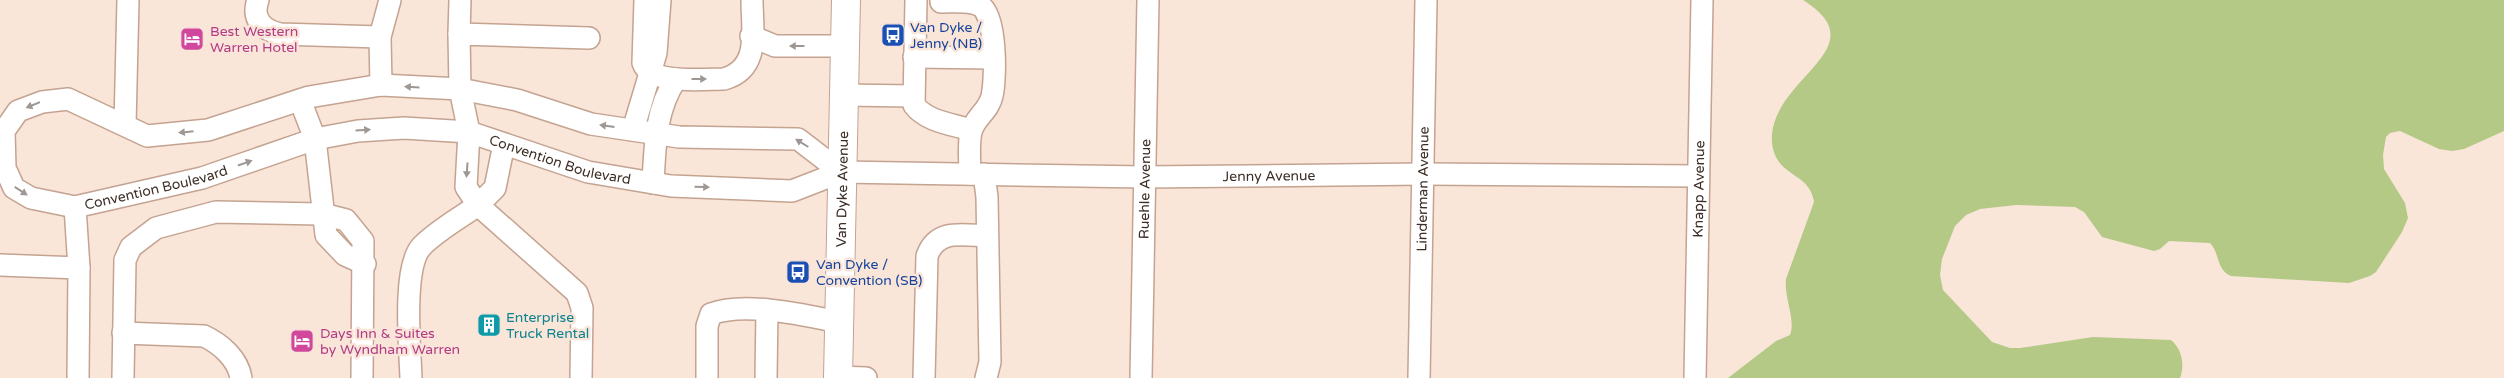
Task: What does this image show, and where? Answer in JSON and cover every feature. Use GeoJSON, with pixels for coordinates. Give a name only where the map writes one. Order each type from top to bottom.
{"type":"FeatureCollection","features":[{"type":"Feature","properties":{"kind":"main road","name":"Van Dyke Avenue"},"geometry":{"type":"LineString","coordinates":[[838,378],[846,0]]}},
{"type":"Feature","properties":{"kind":"street"},"geometry":{"type":"LineString","coordinates":[[125,125],[128,0]]}},
{"type":"Feature","properties":{"kind":"street"},"geometry":{"type":"LineString","coordinates":[[258,0],[256,14],[259,24],[268,31],[280,34],[380,37]]}},
{"type":"Feature","properties":{"kind":"street"},"geometry":{"type":"LineString","coordinates":[[381,85],[380,37],[390,0]]}},
{"type":"Feature","properties":{"kind":"street"},"geometry":{"type":"LineString","coordinates":[[460,0],[460,89],[469,132],[466,187],[478,205],[577,293],[582,308],[581,378]]}},
{"type":"Feature","properties":{"kind":"street"},"geometry":{"type":"LineString","coordinates":[[645,0],[643,63],[645,70],[651,74],[676,79],[731,77],[748,63],[752,0]]}},
{"type":"Feature","properties":{"kind":"street"},"geometry":{"type":"LineString","coordinates":[[633,130],[651,74],[659,41],[660,0]]}},
{"type":"Feature","properties":{"kind":"street"},"geometry":{"type":"LineString","coordinates":[[993,37],[1000,0]]}},
{"type":"Feature","properties":{"kind":"street","name":"Ruehle Avenue"},"geometry":{"type":"LineString","coordinates":[[1141,378],[1148,0]]}},
{"type":"Feature","properties":{"kind":"street","name":"Linderman Avenue"},"geometry":{"type":"LineString","coordinates":[[1419,378],[1426,0]]}},
{"type":"Feature","properties":{"kind":"street","name":"Knapp Avenue"},"geometry":{"type":"LineString","coordinates":[[1695,378],[1702,0]]}},
{"type":"Feature","properties":{"kind":"street"},"geometry":{"type":"LineString","coordinates":[[971,130],[934,120],[920,113],[914,105],[914,57],[926,2],[979,4],[985,9],[990,19],[993,37],[992,96],[987,110],[971,130],[987,236],[990,362],[986,378]]}},
{"type":"Feature","properties":{"kind":"street"},"geometry":{"type":"LineString","coordinates":[[460,34],[589,38]]}},
{"type":"Feature","properties":{"kind":"street"},"geometry":{"type":"LineString","coordinates":[[751,36],[775,46],[845,46]]}},
{"type":"Feature","properties":{"kind":"street"},"geometry":{"type":"LineString","coordinates":[[914,57],[993,58]]}},
{"type":"Feature","properties":{"kind":"street"},"geometry":{"type":"LineString","coordinates":[[656,133],[664,99],[676,79]]}},
{"type":"Feature","properties":{"kind":"street","name":"Convention Boulevard"},"geometry":{"type":"LineString","coordinates":[[381,85],[460,89],[517,100],[591,124],[679,137],[798,138],[841,172],[792,191],[671,186],[588,172],[469,132],[404,128],[358,130],[316,139],[202,178],[75,207],[31,198],[14,188],[5,168],[2,130],[18,111],[42,102],[68,99],[147,136],[208,130],[300,100],[381,85]]}},
{"type":"Feature","properties":{"kind":"street"},"geometry":{"type":"LineString","coordinates":[[843,96],[913,96]]}},
{"type":"Feature","properties":{"kind":"street"},"geometry":{"type":"LineString","coordinates":[[300,100],[316,139],[322,214]]}},
{"type":"Feature","properties":{"kind":"street","name":"Convention Boulevard"},"geometry":{"type":"LineString","coordinates":[[653,183],[656,133]]}},
{"type":"Feature","properties":{"kind":"street"},"geometry":{"type":"LineString","coordinates":[[410,378],[410,282],[412,263],[421,247],[478,205],[495,188],[504,144]]}},
{"type":"Feature","properties":{"kind":"street","name":"Jenny Avenue"},"geometry":{"type":"LineString","coordinates":[[841,172],[1144,177],[1424,174],[1698,176]]}},
{"type":"Feature","properties":{"kind":"street"},"geometry":{"type":"LineString","coordinates":[[75,207],[79,268],[78,378]]}},
{"type":"Feature","properties":{"kind":"street"},"geometry":{"type":"LineString","coordinates":[[122,378],[124,260],[131,247],[156,228],[216,212],[322,214],[346,220],[364,241],[362,378]]}},
{"type":"Feature","properties":{"kind":"street"},"geometry":{"type":"LineString","coordinates":[[924,378],[927,256],[930,246],[938,239],[950,234],[987,236]]}},
{"type":"Feature","properties":{"kind":"street"},"geometry":{"type":"LineString","coordinates":[[0,265],[79,268]]}},
{"type":"Feature","properties":{"kind":"street"},"geometry":{"type":"LineString","coordinates":[[707,378],[707,326],[711,314],[722,310],[767,310],[839,322]]}},
{"type":"Feature","properties":{"kind":"street"},"geometry":{"type":"LineString","coordinates":[[766,378],[767,310]]}},
{"type":"Feature","properties":{"kind":"street"},"geometry":{"type":"LineString","coordinates":[[123,333],[204,336],[216,342],[236,362],[241,378]]}},
{"type":"Feature","properties":{"kind":"street"},"geometry":{"type":"LineString","coordinates":[[838,378],[866,378]]}},
{"type":"Feature","properties":{"kind":"green space"},"geometry":{"type":"Polygon","coordinates":[[[1803,0],[2504,0],[2504,131],[2464,149],[2452,151],[2439,149],[2400,131],[2390,133],[2386,137],[2383,155],[2384,169],[2405,203],[2408,218],[2402,232],[2376,272],[2349,283],[2231,276],[2220,266],[2210,243],[2169,241],[2160,249],[2154,251],[2102,237],[2084,212],[2075,207],[2016,205],[1980,209],[1966,215],[1955,226],[1942,259],[1940,275],[1943,290],[1992,342],[2010,348],[2020,348],[2093,337],[2171,340],[2178,348],[2182,358],[2180,378],[1728,378],[1776,341],[1790,335],[1792,322],[1786,279],[1814,202],[1811,192],[1806,185],[1779,162],[1772,142],[1775,120],[1786,100],[1826,50],[1830,34],[1824,18],[1803,0]]]}},
{"type":"Feature","properties":{"kind":"place","name":"Van Dyke / Jenny (NB)"},"geometry":{"type":"Point","coordinates":[893,35]}},
{"type":"Feature","properties":{"kind":"place","name":"Best Western Warren Hotel"},"geometry":{"type":"Point","coordinates":[192,39]}},
{"type":"Feature","properties":{"kind":"place","name":"Van Dyke / Convention (SB)"},"geometry":{"type":"Point","coordinates":[798,272]}},
{"type":"Feature","properties":{"kind":"place","name":"Enterprise Truck Rental"},"geometry":{"type":"Point","coordinates":[489,325]}},
{"type":"Feature","properties":{"kind":"place","name":"Days Inn & Suites by Wyndham Warren"},"geometry":{"type":"Point","coordinates":[302,341]}}]}
